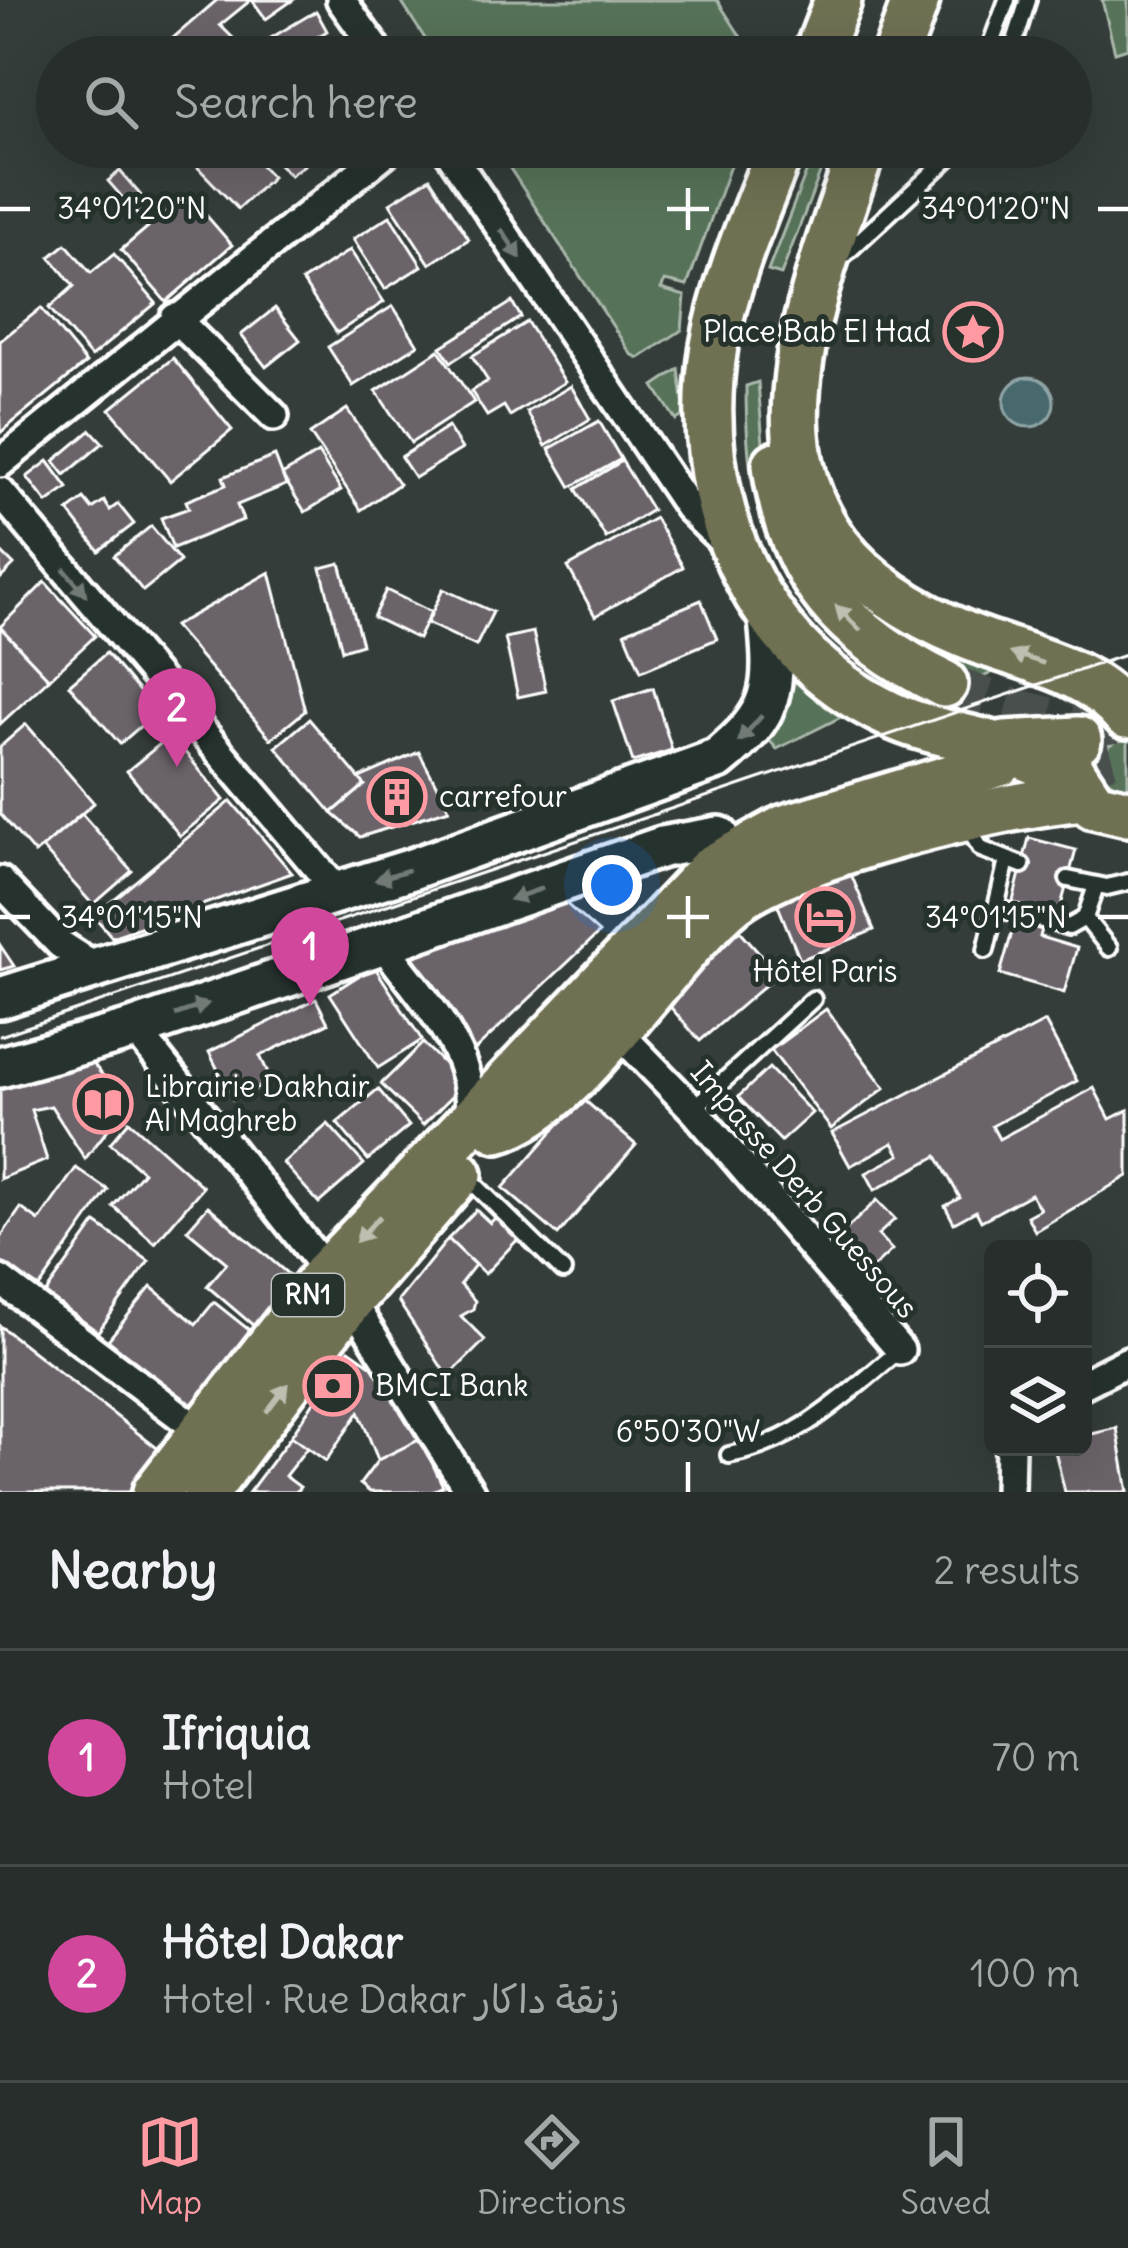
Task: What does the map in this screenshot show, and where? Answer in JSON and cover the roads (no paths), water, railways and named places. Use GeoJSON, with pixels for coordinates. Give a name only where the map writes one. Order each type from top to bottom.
{"type":"FeatureCollection","features":[{"type":"Feature","properties":{"kind":"main road"},"geometry":{"type":"LineString","coordinates":[[824,36],[838,0]]}},
{"type":"Feature","properties":{"kind":"main road"},"geometry":{"type":"LineString","coordinates":[[903,36],[916,0]]}},
{"type":"Feature","properties":{"kind":"main road"},"geometry":{"type":"LineString","coordinates":[[773,168],[729,285],[711,375],[719,494],[736,552],[769,620],[797,654],[890,715],[1000,764],[1100,797]]}},
{"type":"Feature","properties":{"kind":"main road"},"geometry":{"type":"LineString","coordinates":[[832,168],[788,286],[776,343],[773,425],[781,499],[794,548],[826,596],[875,643],[944,684]]}},
{"type":"Feature","properties":{"kind":"main road"},"geometry":{"type":"LineString","coordinates":[[855,168],[816,280],[796,379],[796,440],[809,498],[839,550],[909,609],[967,636],[1070,671],[1104,691],[1127,715]]}},
{"type":"Feature","properties":{"kind":"main road"},"geometry":{"type":"LineString","coordinates":[[0,998],[338,892],[718,759],[749,733],[770,700],[769,620]]}},
{"type":"Feature","properties":{"kind":"main road"},"geometry":{"type":"LineString","coordinates":[[1100,797],[1094,723],[1127,715]]}},
{"type":"Feature","properties":{"kind":"main road"},"geometry":{"type":"LineString","coordinates":[[1000,764],[761,816],[718,837],[662,881],[496,1061],[482,1086],[481,1122],[540,1108],[715,919],[758,885],[808,862],[1035,802],[1100,797]]}},
{"type":"Feature","properties":{"kind":"main road","name":"RN1"},"geometry":{"type":"LineString","coordinates":[[156,1492],[200,1431],[339,1286],[481,1122],[698,907],[748,865],[1000,764]]}},
{"type":"Feature","properties":{"kind":"main road"},"geometry":{"type":"LineString","coordinates":[[0,1067],[135,1029],[662,847],[718,837]]}},
{"type":"Feature","properties":{"kind":"main road"},"geometry":{"type":"LineString","coordinates":[[338,892],[381,942]]}},
{"type":"Feature","properties":{"kind":"main road","name":"RN1"},"geometry":{"type":"LineString","coordinates":[[206,1492],[339,1286],[461,1172],[481,1122]]}},
{"type":"Feature","properties":{"kind":"street"},"geometry":{"type":"LineString","coordinates":[[341,0],[367,36]]}},
{"type":"Feature","properties":{"kind":"street"},"geometry":{"type":"LineString","coordinates":[[0,463],[365,168]]}},
{"type":"Feature","properties":{"kind":"street"},"geometry":{"type":"LineString","coordinates":[[460,168],[688,507],[736,552]]}},
{"type":"Feature","properties":{"kind":"street"},"geometry":{"type":"LineString","coordinates":[[176,318],[274,416]]}},
{"type":"Feature","properties":{"kind":"street"},"geometry":{"type":"LineString","coordinates":[[0,492],[338,892]]}},
{"type":"Feature","properties":{"kind":"street"},"geometry":{"type":"LineString","coordinates":[[0,881],[60,944],[94,966]]}},
{"type":"Feature","properties":{"kind":"street"},"geometry":{"type":"LineString","coordinates":[[381,942],[463,1057],[481,1122]]}},
{"type":"Feature","properties":{"kind":"street"},"geometry":{"type":"LineString","coordinates":[[135,1029],[339,1286],[470,1492]]}},
{"type":"Feature","properties":{"kind":"street","name":"Impasse Derb Guessous"},"geometry":{"type":"LineString","coordinates":[[616,1030],[694,1109],[900,1350]]}},
{"type":"Feature","properties":{"kind":"street"},"geometry":{"type":"LineString","coordinates":[[0,1280],[200,1431]]}},
{"type":"Feature","properties":{"kind":"street"},"geometry":{"type":"LineString","coordinates":[[1092,1379],[1128,1361]]}},
{"type":"Feature","properties":{"kind":"street"},"geometry":{"type":"LineString","coordinates":[[1009,1492],[1010,1456]]}},
{"type":"Feature","properties":{"kind":"lane"},"geometry":{"type":"LineString","coordinates":[[994,36],[1007,0]]}},
{"type":"Feature","properties":{"kind":"lane"},"geometry":{"type":"LineString","coordinates":[[1017,36],[1028,0]]}},
{"type":"Feature","properties":{"kind":"lane"},"geometry":{"type":"LineString","coordinates":[[816,280],[938,168]]}},
{"type":"Feature","properties":{"kind":"lane"},"geometry":{"type":"LineString","coordinates":[[965,821],[981,849],[1015,863],[996,908],[986,950]]}},
{"type":"Feature","properties":{"kind":"lane"},"geometry":{"type":"LineString","coordinates":[[1068,880],[1096,886],[1128,882]]}},
{"type":"Feature","properties":{"kind":"lane"},"geometry":{"type":"LineString","coordinates":[[1085,918],[1096,886]]}},
{"type":"Feature","properties":{"kind":"lane"},"geometry":{"type":"LineString","coordinates":[[996,908],[1060,926],[1085,918]]}},
{"type":"Feature","properties":{"kind":"lane"},"geometry":{"type":"LineString","coordinates":[[1085,918],[1109,948]]}},
{"type":"Feature","properties":{"kind":"lane"},"geometry":{"type":"LineString","coordinates":[[694,1109],[813,999]]}},
{"type":"Feature","properties":{"kind":"lane"},"geometry":{"type":"LineString","coordinates":[[461,1172],[563,1271]]}},
{"type":"Feature","properties":{"kind":"lane","name":"Impasse Derb Guessous"},"geometry":{"type":"LineString","coordinates":[[729,1455],[771,1445],[802,1430],[900,1350]]}},
{"type":"Feature","properties":{"kind":"water"},"geometry":{"type":"Polygon","coordinates":[[[1029,377],[1047,384],[1054,402],[1047,420],[1029,427],[1011,420],[1004,402],[1011,384],[1029,377]]]}},
{"type":"Feature","properties":{"kind":"tunnel"},"geometry":{"type":"LineString","coordinates":[[944,684],[1033,716],[1079,722],[1128,719]]}},
{"type":"Feature","properties":{"kind":"tunnel"},"geometry":{"type":"LineString","coordinates":[[1003,785],[1128,749]]}},
{"type":"Feature","properties":{"kind":"tram line"},"geometry":{"type":"LineString","coordinates":[[0,1036],[1128,654]]}},
{"type":"Feature","properties":{"kind":"place","name":"Place Bab El Had"},"geometry":{"type":"Point","coordinates":[973,332]}},
{"type":"Feature","properties":{"kind":"place","name":"Hôtel Dakar"},"geometry":{"type":"Point","coordinates":[177,767]}},
{"type":"Feature","properties":{"kind":"place","name":"carrefour"},"geometry":{"type":"Point","coordinates":[397,797]}},
{"type":"Feature","properties":{"kind":"place","name":"Hôtel Paris"},"geometry":{"type":"Point","coordinates":[825,917]}},
{"type":"Feature","properties":{"kind":"place","name":"Ifriquia"},"geometry":{"type":"Point","coordinates":[310,1006]}},
{"type":"Feature","properties":{"kind":"place","name":"Librairie Dakhair Al Maghreb"},"geometry":{"type":"Point","coordinates":[103,1104]}},
{"type":"Feature","properties":{"kind":"place","name":"BMCI Bank"},"geometry":{"type":"Point","coordinates":[333,1386]}}]}
